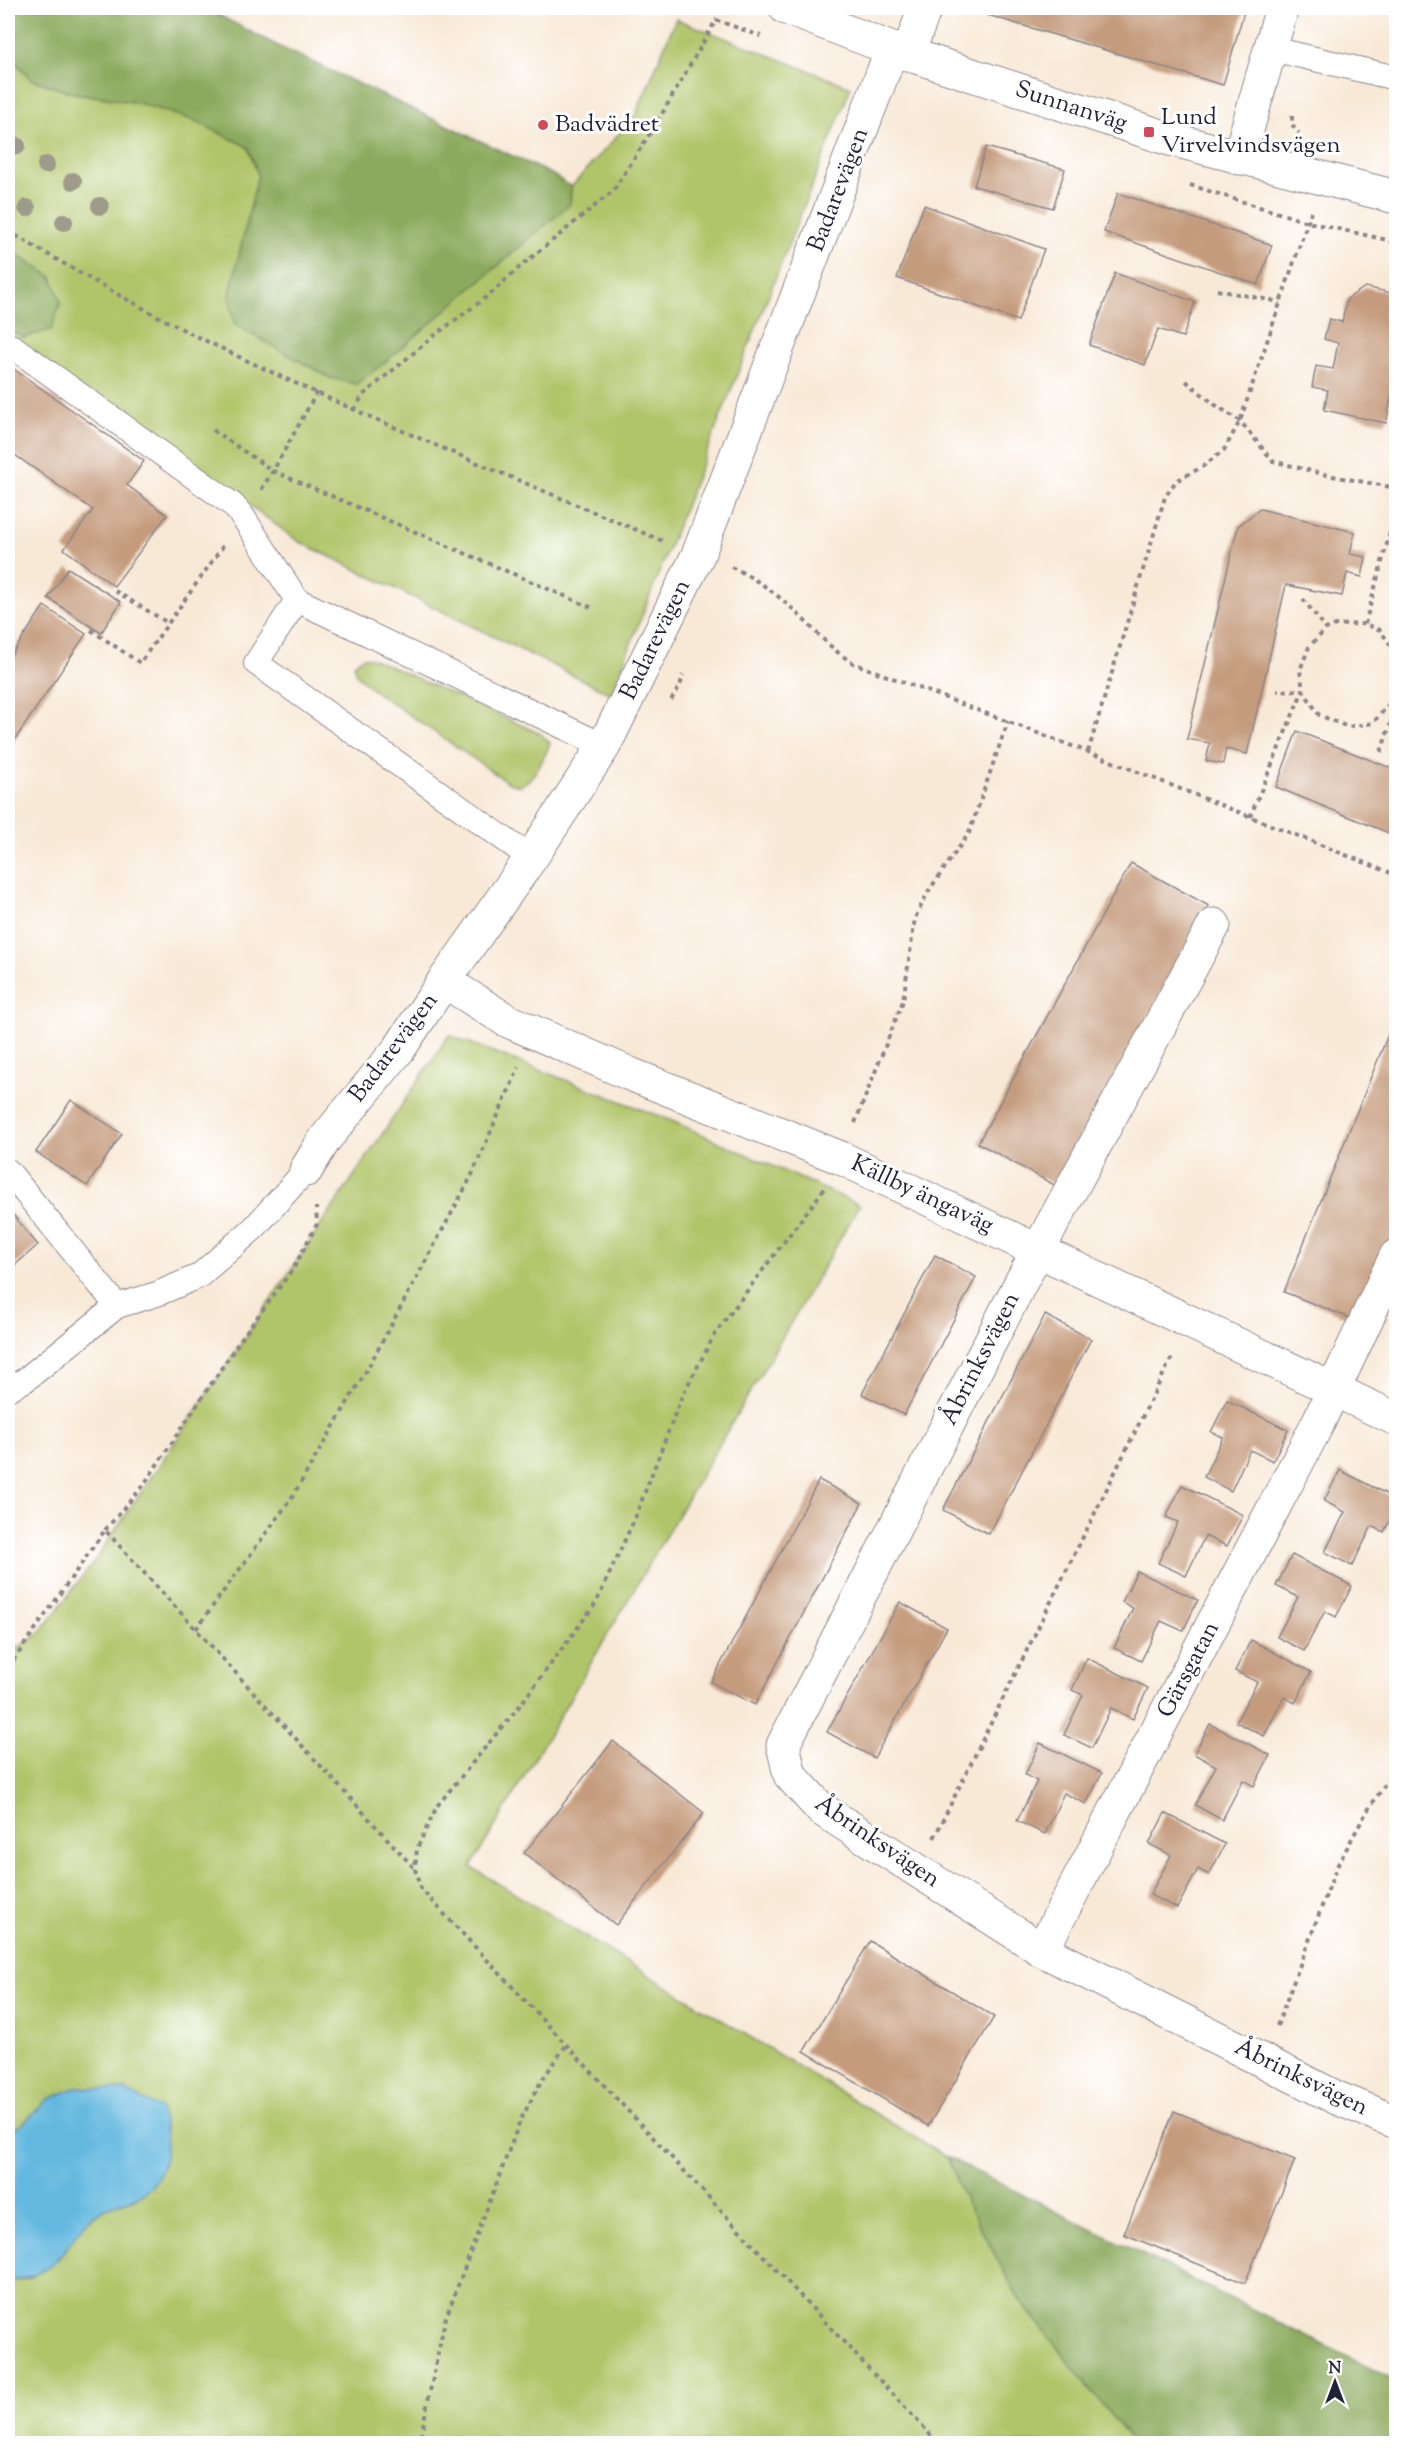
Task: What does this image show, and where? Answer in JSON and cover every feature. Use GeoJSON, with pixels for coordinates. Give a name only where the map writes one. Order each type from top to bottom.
{"type":"FeatureCollection","features":[{"type":"Feature","properties":{"kind":"street","name":"Sunnanväg"},"geometry":{"type":"LineString","coordinates":[[786,8],[900,51],[1170,139],[1396,197]]}},
{"type":"Feature","properties":{"kind":"street","name":"Badarevägen"},"geometry":{"type":"LineString","coordinates":[[306,1170],[325,1139],[399,1049],[531,858],[604,746],[698,555],[900,51],[925,8]]}},
{"type":"Feature","properties":{"kind":"street"},"geometry":{"type":"LineString","coordinates":[[1239,158],[1287,53],[1282,8]]}},
{"type":"Feature","properties":{"kind":"street","name":"Åbrinksvägen"},"geometry":{"type":"LineString","coordinates":[[1214,925],[1039,1250],[783,1744],[790,1775],[821,1809],[1042,1950],[1337,2098],[1396,2122]]}},
{"type":"Feature","properties":{"kind":"street","name":"Källby ängaväg"},"geometry":{"type":"LineString","coordinates":[[444,981],[507,1020],[630,1074],[841,1158],[1396,1419]]}},
{"type":"Feature","properties":{"kind":"street","name":"Gärsgatan"},"geometry":{"type":"LineString","coordinates":[[1042,1950],[1335,1389],[1396,1256]]}},
{"type":"Feature","properties":{"kind":"lane"},"geometry":{"type":"LineString","coordinates":[[1287,53],[1396,78]]}},
{"type":"Feature","properties":{"kind":"lane"},"geometry":{"type":"LineString","coordinates":[[13,347],[233,505],[297,600],[604,746]]}},
{"type":"Feature","properties":{"kind":"lane"},"geometry":{"type":"LineString","coordinates":[[297,600],[256,663],[531,858]]}},
{"type":"Feature","properties":{"kind":"lane"},"geometry":{"type":"LineString","coordinates":[[8,1389],[25,1380],[117,1306],[157,1294],[199,1276],[254,1228],[306,1170]]}},
{"type":"Feature","properties":{"kind":"lane"},"geometry":{"type":"LineString","coordinates":[[8,1171],[117,1306]]}},
{"type":"Feature","properties":{"kind":"path"},"geometry":{"type":"LineString","coordinates":[[354,410],[363,396],[372,388],[435,335],[488,296],[613,191],[655,126],[716,20],[767,39]]}},
{"type":"Feature","properties":{"kind":"path"},"geometry":{"type":"LineString","coordinates":[[1088,752],[1165,497],[1176,481],[1202,467],[1224,450],[1240,421],[1322,179],[1327,158],[1302,138],[1292,125],[1287,53]]}},
{"type":"Feature","properties":{"kind":"path"},"geometry":{"type":"LineString","coordinates":[[8,231],[79,273],[184,329],[354,410],[750,576],[786,603],[836,653],[853,663],[1088,752],[1396,875]]}},
{"type":"Feature","properties":{"kind":"path"},"geometry":{"type":"LineString","coordinates":[[1217,290],[1281,302]]}},
{"type":"Feature","properties":{"kind":"path"},"geometry":{"type":"LineString","coordinates":[[1186,381],[1214,404],[1240,421],[1273,461],[1327,476],[1396,488]]}},
{"type":"Feature","properties":{"kind":"path"},"geometry":{"type":"LineString","coordinates":[[91,630],[140,663],[243,517],[273,471],[317,392]]}},
{"type":"Feature","properties":{"kind":"path"},"geometry":{"type":"LineString","coordinates":[[213,430],[273,471],[595,609]]}},
{"type":"Feature","properties":{"kind":"path"},"geometry":{"type":"LineString","coordinates":[[1365,624],[1396,512]]}},
{"type":"Feature","properties":{"kind":"path"},"geometry":{"type":"LineString","coordinates":[[115,591],[168,623]]}},
{"type":"Feature","properties":{"kind":"path"},"geometry":{"type":"LineString","coordinates":[[1303,599],[1326,629]]}},
{"type":"Feature","properties":{"kind":"path"},"geometry":{"type":"LineString","coordinates":[[1396,653],[1380,630],[1365,624],[1336,625],[1326,629],[1308,647],[1300,670],[1303,690],[1319,715],[1348,727],[1373,723],[1396,696]]}},
{"type":"Feature","properties":{"kind":"path"},"geometry":{"type":"LineString","coordinates":[[1250,816],[1303,690]]}},
{"type":"Feature","properties":{"kind":"path"},"geometry":{"type":"LineString","coordinates":[[1277,691],[1303,690]]}},
{"type":"Feature","properties":{"kind":"path"},"geometry":{"type":"LineString","coordinates":[[1381,752],[1396,707]]}},
{"type":"Feature","properties":{"kind":"path"},"geometry":{"type":"LineString","coordinates":[[939,2444],[420,1888],[415,1869],[417,1848],[437,1806],[521,1704],[596,1603],[635,1518],[682,1396],[716,1332],[826,1185],[841,1158],[903,1001],[915,918],[928,892],[969,833],[1008,721]]}},
{"type":"Feature","properties":{"kind":"path"},"geometry":{"type":"LineString","coordinates":[[196,1629],[291,1499],[369,1366],[471,1177],[534,1032]]}},
{"type":"Feature","properties":{"kind":"path"},"geometry":{"type":"LineString","coordinates":[[8,1668],[105,1530],[143,1486],[241,1339],[293,1269],[317,1224],[316,1198],[306,1170]]}},
{"type":"Feature","properties":{"kind":"path"},"geometry":{"type":"LineString","coordinates":[[918,1871],[1174,1354]]}},
{"type":"Feature","properties":{"kind":"path"},"geometry":{"type":"LineString","coordinates":[[105,1530],[415,1869]]}},
{"type":"Feature","properties":{"kind":"path"},"geometry":{"type":"LineString","coordinates":[[1264,2060],[1337,1866],[1366,1813],[1396,1768]]}},
{"type":"Feature","properties":{"kind":"path"},"geometry":{"type":"LineString","coordinates":[[419,2444],[445,2320],[520,2121],[542,2080],[567,2044]]}},
{"type":"Feature","properties":{"kind":"green space"},"geometry":{"type":"Polygon","coordinates":[[[8,8],[205,8],[278,46],[553,175],[571,187],[570,204],[384,363],[356,384],[330,378],[235,325],[229,297],[258,175],[248,147],[196,121],[139,103],[69,92],[31,79],[8,54],[8,8]]]}},
{"type":"Feature","properties":{"kind":"green space"},"geometry":{"type":"Polygon","coordinates":[[[676,19],[851,87],[611,694],[298,541],[169,446],[8,342],[8,329],[23,338],[52,277],[8,249],[8,54],[31,79],[69,92],[139,103],[196,121],[248,147],[258,175],[247,229],[570,204],[571,187],[635,116],[676,19]]]}},
{"type":"Feature","properties":{"kind":"green space"},"geometry":{"type":"Polygon","coordinates":[[[8,249],[52,277],[61,302],[51,330],[23,338],[8,329],[8,249]]]}},
{"type":"Feature","properties":{"kind":"green space"},"geometry":{"type":"Polygon","coordinates":[[[363,657],[374,659],[541,734],[550,743],[538,768],[520,786],[509,783],[373,690],[355,673],[354,664],[363,657]]]}},
{"type":"Feature","properties":{"kind":"green space"},"geometry":{"type":"Polygon","coordinates":[[[449,1035],[672,1121],[860,1205],[471,1867],[947,2157],[961,2192],[1019,2299],[1133,2443],[8,2443],[8,2282],[28,2279],[59,2258],[82,2226],[105,2208],[135,2199],[49,2099],[20,2126],[8,2132],[8,1653],[38,1635],[96,1559],[449,1035]]]}},
{"type":"Feature","properties":{"kind":"green space"},"geometry":{"type":"Polygon","coordinates":[[[947,2157],[1396,2381],[1396,2443],[1133,2443],[1019,2299],[961,2192],[947,2157]]]}},
{"type":"Feature","properties":{"kind":"water"},"geometry":{"type":"Polygon","coordinates":[[[77,2087],[125,2090],[161,2109],[166,2154],[161,2171],[144,2193],[97,2213],[85,2224],[55,2262],[29,2277],[8,2282],[8,2132],[20,2126],[49,2099],[77,2087]]]}},
{"type":"Feature","properties":{"kind":"building"},"geometry":{"type":"Polygon","coordinates":[[[975,8],[1245,8],[1223,85],[974,11],[975,8]]]}},
{"type":"Feature","properties":{"kind":"building"},"geometry":{"type":"Polygon","coordinates":[[[986,147],[1065,169],[1053,208],[974,186],[986,147]]]}},
{"type":"Feature","properties":{"kind":"building"},"geometry":{"type":"Polygon","coordinates":[[[1118,193],[1272,245],[1258,285],[1104,232],[1118,193]]]}},
{"type":"Feature","properties":{"kind":"building"},"geometry":{"type":"Polygon","coordinates":[[[924,205],[1044,249],[1018,321],[897,278],[924,205]]]}},
{"type":"Feature","properties":{"kind":"building"},"geometry":{"type":"Polygon","coordinates":[[[1115,273],[1195,302],[1183,337],[1158,329],[1145,365],[1089,345],[1115,273]]]}},
{"type":"Feature","properties":{"kind":"building"},"geometry":{"type":"Polygon","coordinates":[[[1365,287],[1396,294],[1396,372],[1386,423],[1324,410],[1328,390],[1312,387],[1316,366],[1333,369],[1338,343],[1324,339],[1329,319],[1342,322],[1347,299],[1365,287]]]}},
{"type":"Feature","properties":{"kind":"building"},"geometry":{"type":"Polygon","coordinates":[[[8,365],[144,461],[127,485],[167,515],[114,586],[64,549],[93,510],[8,450],[8,365]]]}},
{"type":"Feature","properties":{"kind":"building"},"geometry":{"type":"Polygon","coordinates":[[[1260,509],[1355,532],[1350,554],[1366,557],[1362,577],[1347,573],[1342,596],[1286,585],[1247,754],[1226,749],[1223,764],[1206,761],[1210,743],[1187,739],[1238,526],[1260,509]]]}},
{"type":"Feature","properties":{"kind":"building"},"geometry":{"type":"Polygon","coordinates":[[[68,568],[121,602],[101,633],[48,598],[68,568]]]}},
{"type":"Feature","properties":{"kind":"building"},"geometry":{"type":"Polygon","coordinates":[[[44,606],[86,634],[8,750],[8,660],[44,606]]]}},
{"type":"Feature","properties":{"kind":"building"},"geometry":{"type":"Polygon","coordinates":[[[1297,731],[1396,770],[1396,836],[1276,787],[1297,731]]]}},
{"type":"Feature","properties":{"kind":"building"},"geometry":{"type":"Polygon","coordinates":[[[1131,863],[1209,906],[1056,1186],[978,1143],[1131,863]]]}},
{"type":"Feature","properties":{"kind":"building"},"geometry":{"type":"Polygon","coordinates":[[[1396,1015],[1396,1239],[1362,1323],[1284,1292],[1396,1015]]]}},
{"type":"Feature","properties":{"kind":"building"},"geometry":{"type":"Polygon","coordinates":[[[71,1100],[122,1134],[87,1186],[36,1152],[71,1100]]]}},
{"type":"Feature","properties":{"kind":"building"},"geometry":{"type":"Polygon","coordinates":[[[8,1209],[38,1245],[8,1271],[8,1209]]]}},
{"type":"Feature","properties":{"kind":"building"},"geometry":{"type":"Polygon","coordinates":[[[935,1255],[976,1277],[904,1415],[862,1394],[935,1255]]]}},
{"type":"Feature","properties":{"kind":"building"},"geometry":{"type":"Polygon","coordinates":[[[1045,1315],[1091,1339],[989,1534],[943,1510],[1045,1315]]]}},
{"type":"Feature","properties":{"kind":"building"},"geometry":{"type":"Polygon","coordinates":[[[1227,1400],[1288,1430],[1273,1461],[1250,1450],[1231,1491],[1204,1477],[1223,1437],[1211,1432],[1227,1400]]]}},
{"type":"Feature","properties":{"kind":"building"},"geometry":{"type":"Polygon","coordinates":[[[1340,1470],[1396,1499],[1396,1508],[1384,1532],[1372,1526],[1352,1566],[1325,1552],[1345,1512],[1324,1501],[1340,1470]]]}},
{"type":"Feature","properties":{"kind":"building"},"geometry":{"type":"Polygon","coordinates":[[[819,1480],[862,1503],[755,1705],[711,1682],[819,1480]]]}},
{"type":"Feature","properties":{"kind":"building"},"geometry":{"type":"Polygon","coordinates":[[[1182,1485],[1243,1515],[1227,1546],[1205,1536],[1186,1576],[1158,1563],[1178,1522],[1166,1517],[1182,1485]]]}},
{"type":"Feature","properties":{"kind":"building"},"geometry":{"type":"Polygon","coordinates":[[[1292,1555],[1352,1586],[1336,1617],[1325,1611],[1304,1651],[1277,1637],[1298,1597],[1276,1586],[1292,1555]]]}},
{"type":"Feature","properties":{"kind":"building"},"geometry":{"type":"Polygon","coordinates":[[[1137,1571],[1198,1600],[1183,1631],[1161,1621],[1141,1661],[1114,1648],[1133,1608],[1122,1602],[1137,1571]]]}},
{"type":"Feature","properties":{"kind":"building"},"geometry":{"type":"Polygon","coordinates":[[[900,1602],[947,1628],[874,1758],[827,1732],[900,1602]]]}},
{"type":"Feature","properties":{"kind":"building"},"geometry":{"type":"Polygon","coordinates":[[[1251,1640],[1311,1672],[1295,1703],[1284,1697],[1264,1736],[1236,1722],[1257,1682],[1235,1671],[1251,1640]]]}},
{"type":"Feature","properties":{"kind":"building"},"geometry":{"type":"Polygon","coordinates":[[[1087,1658],[1148,1688],[1133,1719],[1111,1708],[1092,1748],[1064,1735],[1083,1695],[1072,1690],[1087,1658]]]}},
{"type":"Feature","properties":{"kind":"building"},"geometry":{"type":"Polygon","coordinates":[[[1210,1724],[1270,1755],[1254,1786],[1243,1780],[1222,1820],[1195,1805],[1216,1766],[1194,1754],[1210,1724]]]}},
{"type":"Feature","properties":{"kind":"building"},"geometry":{"type":"Polygon","coordinates":[[[613,1741],[704,1813],[616,1925],[524,1853],[613,1741]]]}},
{"type":"Feature","properties":{"kind":"building"},"geometry":{"type":"Polygon","coordinates":[[[1040,1743],[1102,1773],[1086,1804],[1064,1793],[1045,1834],[1017,1821],[1037,1781],[1025,1775],[1040,1743]]]}},
{"type":"Feature","properties":{"kind":"building"},"geometry":{"type":"Polygon","coordinates":[[[1165,1813],[1225,1844],[1209,1875],[1198,1869],[1177,1908],[1150,1895],[1171,1855],[1149,1844],[1165,1813]]]}},
{"type":"Feature","properties":{"kind":"building"},"geometry":{"type":"Polygon","coordinates":[[[870,1941],[994,2017],[928,2126],[804,2051],[870,1941]]]}},
{"type":"Feature","properties":{"kind":"building"},"geometry":{"type":"Polygon","coordinates":[[[1174,2111],[1295,2160],[1245,2283],[1124,2234],[1174,2111]]]}},
{"type":"Feature","properties":{"kind":"place","name":"Badvädret"},"geometry":{"type":"Point","coordinates":[543,125]}},
{"type":"Feature","properties":{"kind":"place","name":"Lund Virvelvindsvägen"},"geometry":{"type":"Point","coordinates":[1149,132]}}]}
